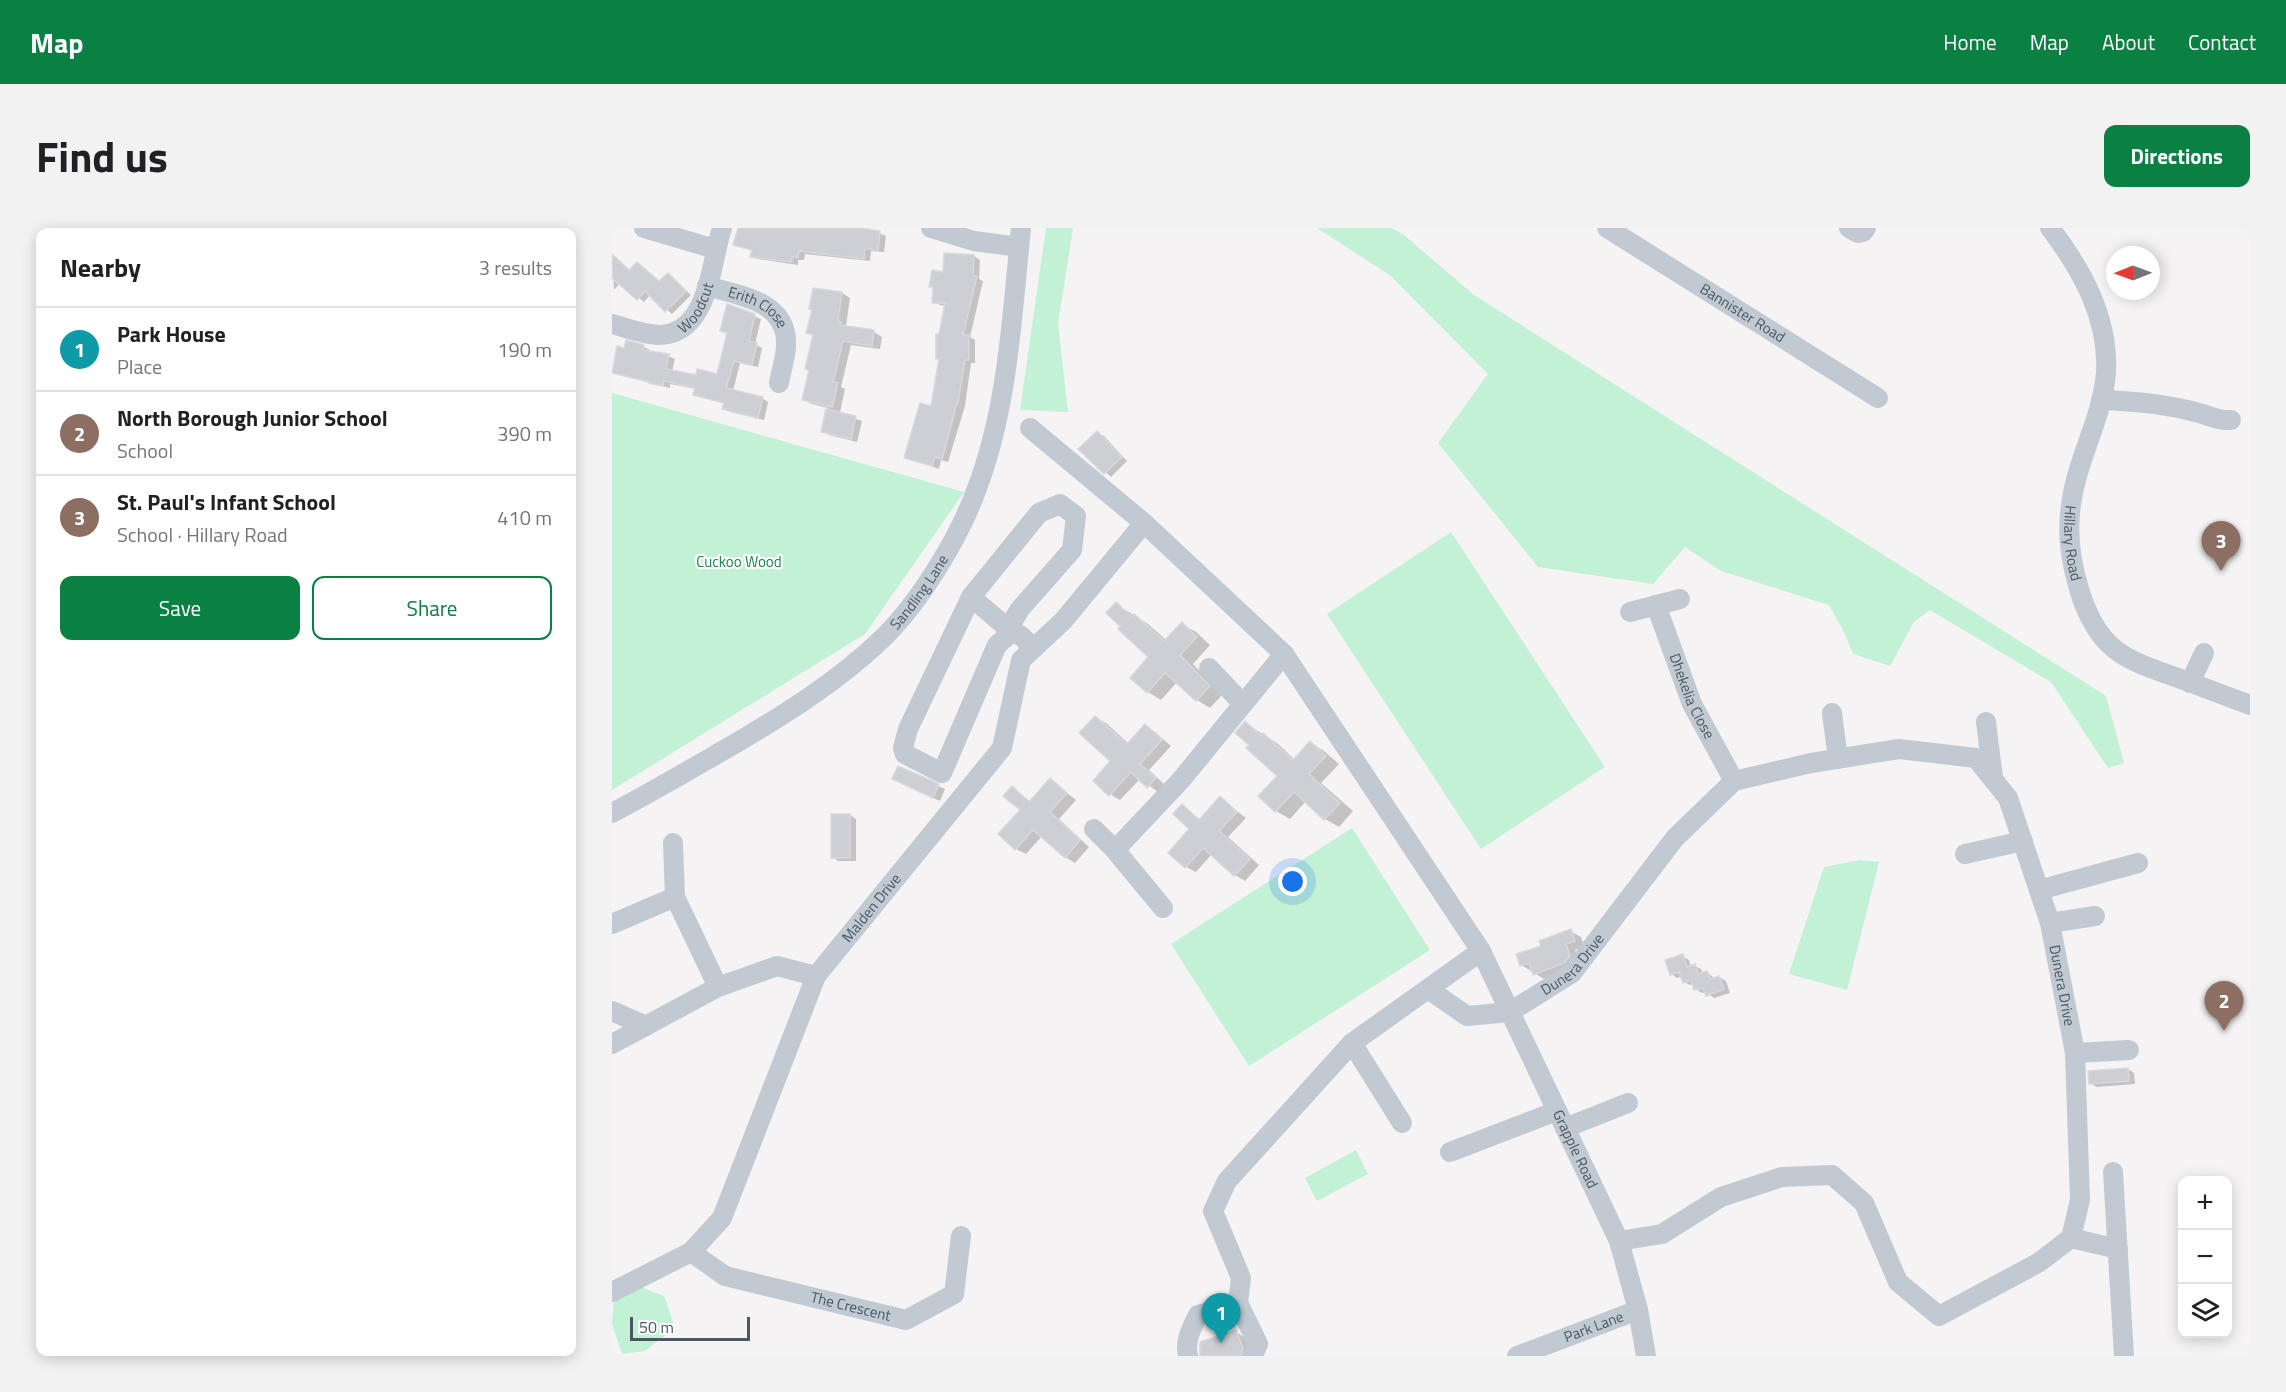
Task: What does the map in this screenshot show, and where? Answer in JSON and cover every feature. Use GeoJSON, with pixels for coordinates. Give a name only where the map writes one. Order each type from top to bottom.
{"type":"FeatureCollection","features":[{"type":"Feature","properties":{"kind":"street"},"geometry":{"type":"LineString","coordinates":[[644,228],[715,249]]}},
{"type":"Feature","properties":{"kind":"street","name":"Woodcut"},"geometry":{"type":"LineString","coordinates":[[612,324],[656,335],[679,331],[694,319],[707,286],[722,228]]}},
{"type":"Feature","properties":{"kind":"street"},"geometry":{"type":"LineString","coordinates":[[931,228],[974,241],[1020,238]]}},
{"type":"Feature","properties":{"kind":"street","name":"Bannister Road"},"geometry":{"type":"LineString","coordinates":[[1607,228],[1878,398]]}},
{"type":"Feature","properties":{"kind":"street"},"geometry":{"type":"LineString","coordinates":[[1849,228],[1857,233],[1863,232],[1866,228]]}},
{"type":"Feature","properties":{"kind":"street","name":"Hillary Road"},"geometry":{"type":"LineString","coordinates":[[2050,228],[2083,276],[2099,318],[2104,346],[2106,372],[2101,400],[2096,422],[2079,470],[2070,508],[2068,535],[2070,562],[2081,596],[2093,621],[2109,644],[2135,662],[2250,705]]}},
{"type":"Feature","properties":{"kind":"street","name":"Sandling Lane"},"geometry":{"type":"LineString","coordinates":[[612,813],[759,729],[830,684],[884,638],[918,594],[954,541],[976,491],[986,460],[1005,376],[1020,238]]}},
{"type":"Feature","properties":{"kind":"street","name":"Erith Close"},"geometry":{"type":"LineString","coordinates":[[707,286],[759,302],[768,306],[778,316],[783,325],[786,343],[778,383]]}},
{"type":"Feature","properties":{"kind":"street"},"geometry":{"type":"LineString","coordinates":[[2101,400],[2164,406],[2196,412],[2215,420],[2231,420]]}},
{"type":"Feature","properties":{"kind":"street","name":"Grapple Road"},"geometry":{"type":"LineString","coordinates":[[1030,428],[1144,523],[1284,654],[1481,951],[1619,1241],[1638,1310],[1646,1356]]}},
{"type":"Feature","properties":{"kind":"street"},"geometry":{"type":"LineString","coordinates":[[1060,504],[1076,516],[1072,550],[1020,609],[1012,622],[1012,632],[997,645],[942,773],[905,754],[903,748],[908,729],[971,597],[1039,513],[1060,504]]}},
{"type":"Feature","properties":{"kind":"street","name":"Malden Drive"},"geometry":{"type":"LineString","coordinates":[[612,1292],[691,1252],[722,1218],[816,976],[1002,748],[1021,660],[1063,621],[1144,523]]}},
{"type":"Feature","properties":{"kind":"street"},"geometry":{"type":"LineString","coordinates":[[971,597],[1034,648]]}},
{"type":"Feature","properties":{"kind":"street"},"geometry":{"type":"LineString","coordinates":[[1630,612],[1680,599]]}},
{"type":"Feature","properties":{"kind":"street","name":"Dhekelia Close"},"geometry":{"type":"LineString","coordinates":[[1656,606],[1692,704],[1734,781]]}},
{"type":"Feature","properties":{"kind":"street"},"geometry":{"type":"LineString","coordinates":[[2190,683],[2204,653]]}},
{"type":"Feature","properties":{"kind":"street"},"geometry":{"type":"LineString","coordinates":[[1115,850],[1181,780],[1284,654]]}},
{"type":"Feature","properties":{"kind":"street"},"geometry":{"type":"LineString","coordinates":[[1209,668],[1243,704]]}},
{"type":"Feature","properties":{"kind":"street"},"geometry":{"type":"LineString","coordinates":[[1832,713],[1838,759]]}},
{"type":"Feature","properties":{"kind":"street"},"geometry":{"type":"LineString","coordinates":[[1986,722],[1993,778]]}},
{"type":"Feature","properties":{"kind":"street","name":"Dunera Drive"},"geometry":{"type":"LineString","coordinates":[[1510,1012],[1572,973],[1675,838],[1734,781],[1899,749],[1976,758],[2008,798],[2050,923],[2075,1053],[2080,1200],[2071,1238]]}},
{"type":"Feature","properties":{"kind":"street"},"geometry":{"type":"LineString","coordinates":[[1094,829],[1115,850],[1163,908]]}},
{"type":"Feature","properties":{"kind":"street"},"geometry":{"type":"LineString","coordinates":[[1965,854],[2023,841]]}},
{"type":"Feature","properties":{"kind":"street"},"geometry":{"type":"LineString","coordinates":[[673,843],[675,897],[718,987]]}},
{"type":"Feature","properties":{"kind":"street"},"geometry":{"type":"LineString","coordinates":[[2039,890],[2138,863]]}},
{"type":"Feature","properties":{"kind":"street"},"geometry":{"type":"LineString","coordinates":[[612,924],[675,897]]}},
{"type":"Feature","properties":{"kind":"street"},"geometry":{"type":"LineString","coordinates":[[2050,923],[2095,916]]}},
{"type":"Feature","properties":{"kind":"street"},"geometry":{"type":"LineString","coordinates":[[1253,1355],[1258,1344],[1238,1303],[1241,1278],[1213,1211],[1227,1181],[1352,1043],[1481,951]]}},
{"type":"Feature","properties":{"kind":"street"},"geometry":{"type":"LineString","coordinates":[[612,1044],[718,987],[777,966],[816,976]]}},
{"type":"Feature","properties":{"kind":"street"},"geometry":{"type":"LineString","coordinates":[[1428,989],[1467,1016],[1510,1012]]}},
{"type":"Feature","properties":{"kind":"street"},"geometry":{"type":"LineString","coordinates":[[612,1011],[646,1026]]}},
{"type":"Feature","properties":{"kind":"street"},"geometry":{"type":"LineString","coordinates":[[1352,1043],[1402,1123]]}},
{"type":"Feature","properties":{"kind":"street"},"geometry":{"type":"LineString","coordinates":[[2075,1053],[2129,1050]]}},
{"type":"Feature","properties":{"kind":"street"},"geometry":{"type":"LineString","coordinates":[[1450,1152],[1628,1102]]}},
{"type":"Feature","properties":{"kind":"street"},"geometry":{"type":"LineString","coordinates":[[2113,1172],[2124,1356]]}},
{"type":"Feature","properties":{"kind":"street"},"geometry":{"type":"LineString","coordinates":[[1619,1241],[1662,1234],[1721,1197],[1782,1177],[1832,1175],[1864,1203],[1899,1282],[1939,1316],[2038,1263],[2071,1238],[2118,1249]]}},
{"type":"Feature","properties":{"kind":"street","name":"The Crescent"},"geometry":{"type":"LineString","coordinates":[[691,1252],[725,1276],[906,1320],[954,1294],[962,1236]]}},
{"type":"Feature","properties":{"kind":"street"},"geometry":{"type":"LineString","coordinates":[[1188,1356],[1186,1348],[1198,1315],[1238,1303]]}},
{"type":"Feature","properties":{"kind":"street","name":"Park Lane"},"geometry":{"type":"LineString","coordinates":[[1516,1356],[1638,1310]]}},
{"type":"Feature","properties":{"kind":"green space"},"geometry":{"type":"Polygon","coordinates":[[[1046,228],[1073,228],[1058,324],[1068,412],[1020,410],[1046,228]]]}},
{"type":"Feature","properties":{"kind":"green space"},"geometry":{"type":"Polygon","coordinates":[[[1317,228],[1392,228],[1404,235],[1474,295],[2106,696],[2124,763],[2108,768],[2051,682],[1930,610],[1914,622],[1890,666],[1853,654],[1829,605],[1721,571],[1685,547],[1653,584],[1538,567],[1438,443],[1488,374],[1391,276],[1317,228]]]}},
{"type":"Feature","properties":{"kind":"green space","name":"Cuckoo Wood"},"geometry":{"type":"Polygon","coordinates":[[[612,393],[964,492],[865,634],[612,790],[612,393]]]}},
{"type":"Feature","properties":{"kind":"green space"},"geometry":{"type":"Polygon","coordinates":[[[1451,532],[1605,767],[1481,849],[1327,614],[1451,532]]]}},
{"type":"Feature","properties":{"kind":"green space"},"geometry":{"type":"Polygon","coordinates":[[[1352,828],[1430,950],[1249,1066],[1171,944],[1352,828]]]}},
{"type":"Feature","properties":{"kind":"green space"},"geometry":{"type":"Polygon","coordinates":[[[1860,860],[1879,862],[1847,990],[1789,974],[1824,867],[1860,860]]]}},
{"type":"Feature","properties":{"kind":"green space"},"geometry":{"type":"Polygon","coordinates":[[[1356,1150],[1368,1174],[1317,1201],[1305,1178],[1356,1150]]]}},
{"type":"Feature","properties":{"kind":"green space"},"geometry":{"type":"Polygon","coordinates":[[[640,1287],[664,1296],[675,1328],[645,1351],[622,1354],[612,1324],[614,1297],[640,1287]]]}},
{"type":"Feature","properties":{"kind":"building"},"geometry":{"type":"Polygon","coordinates":[[[738,228],[862,228],[880,231],[878,250],[865,249],[864,259],[799,251],[798,258],[792,257],[792,262],[750,257],[752,250],[733,245],[738,228]]]}},
{"type":"Feature","properties":{"kind":"building"},"geometry":{"type":"Polygon","coordinates":[[[944,253],[974,255],[973,275],[977,276],[963,335],[969,335],[969,360],[965,360],[958,403],[942,459],[935,457],[932,466],[904,458],[920,403],[931,406],[939,359],[936,359],[936,334],[939,334],[945,303],[932,303],[933,287],[929,287],[932,270],[943,272],[944,253]]]}},
{"type":"Feature","properties":{"kind":"building"},"geometry":{"type":"Polygon","coordinates":[[[612,254],[629,270],[637,262],[659,281],[668,273],[686,291],[665,312],[645,291],[637,300],[612,278],[612,254]]]}},
{"type":"Feature","properties":{"kind":"building"},"geometry":{"type":"Polygon","coordinates":[[[813,288],[842,292],[838,321],[841,322],[840,325],[874,330],[872,346],[843,341],[833,382],[838,383],[832,407],[802,400],[809,370],[805,369],[813,335],[806,333],[812,310],[809,309],[813,288]]]}},
{"type":"Feature","properties":{"kind":"building"},"geometry":{"type":"Polygon","coordinates":[[[727,304],[755,314],[749,341],[757,343],[752,365],[734,361],[726,388],[763,397],[758,418],[722,409],[724,403],[693,395],[695,388],[664,381],[663,386],[612,373],[617,346],[624,348],[626,340],[644,345],[643,350],[669,354],[666,369],[696,375],[697,369],[717,374],[727,333],[720,331],[727,304]]]}},
{"type":"Feature","properties":{"kind":"building"},"geometry":{"type":"Polygon","coordinates":[[[826,409],[856,416],[851,439],[821,432],[826,409]]]}},
{"type":"Feature","properties":{"kind":"building"},"geometry":{"type":"Polygon","coordinates":[[[1097,431],[1122,457],[1104,474],[1078,449],[1097,431]]]}},
{"type":"Feature","properties":{"kind":"building"},"geometry":{"type":"Polygon","coordinates":[[[1116,602],[1132,617],[1134,614],[1164,641],[1182,622],[1197,637],[1180,655],[1210,686],[1196,701],[1165,673],[1147,693],[1130,678],[1148,657],[1118,629],[1120,626],[1106,613],[1116,602]]]}},
{"type":"Feature","properties":{"kind":"building"},"geometry":{"type":"Polygon","coordinates":[[[1095,716],[1127,744],[1145,724],[1162,740],[1140,764],[1156,778],[1147,788],[1131,772],[1109,796],[1093,781],[1110,761],[1079,733],[1095,716]]]}},
{"type":"Feature","properties":{"kind":"building"},"geometry":{"type":"Polygon","coordinates":[[[1245,721],[1261,736],[1263,733],[1293,760],[1310,741],[1326,756],[1309,774],[1340,803],[1324,820],[1294,792],[1275,812],[1258,796],[1277,776],[1246,748],[1249,745],[1235,733],[1245,721]]]}},
{"type":"Feature","properties":{"kind":"building"},"geometry":{"type":"Polygon","coordinates":[[[898,766],[939,784],[933,798],[892,779],[898,766]]]}},
{"type":"Feature","properties":{"kind":"building"},"geometry":{"type":"Polygon","coordinates":[[[1050,778],[1067,793],[1050,812],[1080,840],[1065,858],[1033,830],[1015,850],[998,834],[1020,810],[1003,796],[1012,786],[1029,802],[1050,778]]]}},
{"type":"Feature","properties":{"kind":"building"},"geometry":{"type":"Polygon","coordinates":[[[1220,796],[1237,812],[1219,831],[1250,859],[1234,876],[1203,848],[1185,868],[1168,853],[1189,829],[1173,814],[1182,804],[1199,820],[1220,796]]]}},
{"type":"Feature","properties":{"kind":"building"},"geometry":{"type":"Polygon","coordinates":[[[831,814],[850,814],[850,858],[831,858],[831,814]]]}},
{"type":"Feature","properties":{"kind":"building"},"geometry":{"type":"Polygon","coordinates":[[[1571,929],[1575,941],[1566,944],[1570,956],[1564,963],[1533,975],[1529,963],[1520,966],[1516,954],[1541,946],[1539,941],[1571,929]]]}},
{"type":"Feature","properties":{"kind":"building"},"geometry":{"type":"Polygon","coordinates":[[[1683,954],[1687,967],[1695,964],[1698,974],[1707,971],[1710,979],[1719,976],[1724,989],[1706,996],[1703,988],[1694,990],[1691,980],[1683,983],[1679,972],[1670,975],[1665,960],[1683,954]]]}},
{"type":"Feature","properties":{"kind":"building"},"geometry":{"type":"Polygon","coordinates":[[[2128,1068],[2129,1081],[2089,1084],[2088,1071],[2128,1068]]]}},
{"type":"Feature","properties":{"kind":"building"},"geometry":{"type":"Polygon","coordinates":[[[1236,1330],[1243,1348],[1241,1356],[1200,1356],[1200,1342],[1236,1330]]]}},
{"type":"Feature","properties":{"kind":"place","name":"St. Paul's Infant School"},"geometry":{"type":"Point","coordinates":[2221,571]}},
{"type":"Feature","properties":{"kind":"place","name":"North Borough Junior School"},"geometry":{"type":"Point","coordinates":[2224,1031]}},
{"type":"Feature","properties":{"kind":"place","name":"Park House"},"geometry":{"type":"Point","coordinates":[1221,1343]}}]}
